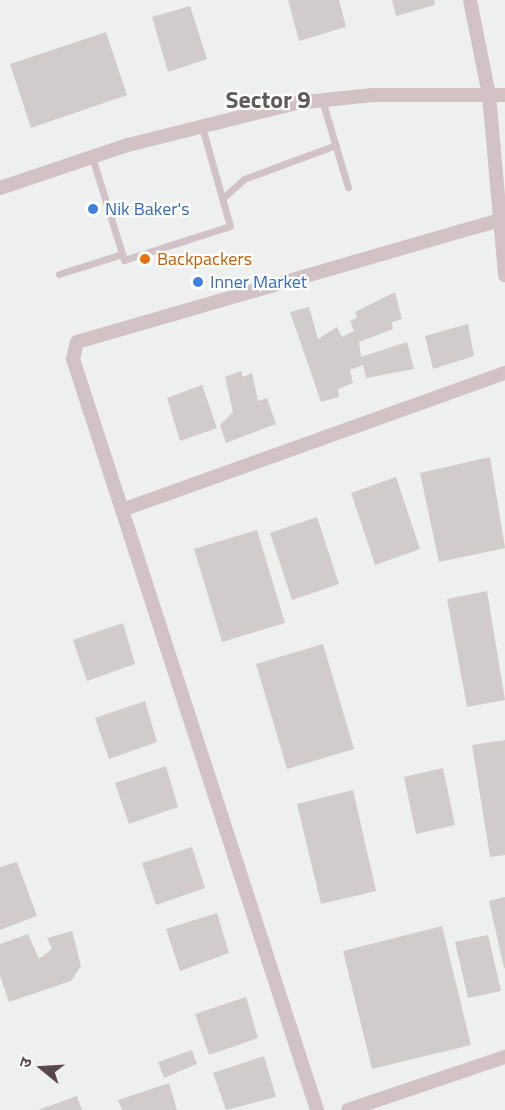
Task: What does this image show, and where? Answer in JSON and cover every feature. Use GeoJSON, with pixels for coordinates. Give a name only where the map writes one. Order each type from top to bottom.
{"type":"FeatureCollection","features":[{"type":"Feature","properties":{"kind":"street"},"geometry":{"type":"LineString","coordinates":[[471,0],[489,95],[505,275]]}},
{"type":"Feature","properties":{"kind":"street"},"geometry":{"type":"LineString","coordinates":[[0,188],[92,157],[202,127],[322,100],[505,95]]}},
{"type":"Feature","properties":{"kind":"street"},"geometry":{"type":"LineString","coordinates":[[317,1110],[73,359],[77,342],[500,220]]}},
{"type":"Feature","properties":{"kind":"street"},"geometry":{"type":"LineString","coordinates":[[122,510],[505,373]]}},
{"type":"Feature","properties":{"kind":"street"},"geometry":{"type":"LineString","coordinates":[[348,1110],[505,1057]]}},
{"type":"Feature","properties":{"kind":"lane"},"geometry":{"type":"LineString","coordinates":[[322,100],[348,187]]}},
{"type":"Feature","properties":{"kind":"lane"},"geometry":{"type":"LineString","coordinates":[[92,157],[124,260],[230,226],[202,127]]}},
{"type":"Feature","properties":{"kind":"lane"},"geometry":{"type":"LineString","coordinates":[[222,198],[244,179],[336,145]]}},
{"type":"Feature","properties":{"kind":"lane"},"geometry":{"type":"LineString","coordinates":[[59,274],[122,254]]}},
{"type":"Feature","properties":{"kind":"building"},"geometry":{"type":"Polygon","coordinates":[[[288,0],[339,0],[346,27],[299,41],[288,0]]]}},
{"type":"Feature","properties":{"kind":"building"},"geometry":{"type":"Polygon","coordinates":[[[392,0],[434,0],[435,5],[396,16],[392,0]]]}},
{"type":"Feature","properties":{"kind":"building"},"geometry":{"type":"Polygon","coordinates":[[[190,6],[207,59],[168,72],[152,17],[190,6]]]}},
{"type":"Feature","properties":{"kind":"building"},"geometry":{"type":"Polygon","coordinates":[[[106,32],[127,95],[31,128],[10,64],[106,32]]]}},
{"type":"Feature","properties":{"kind":"building"},"geometry":{"type":"Polygon","coordinates":[[[395,292],[402,319],[392,322],[393,329],[359,342],[361,357],[407,342],[414,369],[366,378],[363,365],[350,370],[353,383],[338,389],[339,397],[321,402],[290,312],[309,307],[318,339],[337,327],[342,337],[354,331],[350,321],[357,318],[355,312],[395,292]]]}},
{"type":"Feature","properties":{"kind":"building"},"geometry":{"type":"Polygon","coordinates":[[[468,324],[474,356],[433,369],[425,336],[468,324]]]}},
{"type":"Feature","properties":{"kind":"building"},"geometry":{"type":"Polygon","coordinates":[[[241,371],[243,377],[252,373],[258,401],[267,398],[276,424],[226,443],[220,425],[233,412],[225,377],[241,371]]]}},
{"type":"Feature","properties":{"kind":"building"},"geometry":{"type":"Polygon","coordinates":[[[202,385],[217,428],[180,441],[167,398],[202,385]]]}},
{"type":"Feature","properties":{"kind":"building"},"geometry":{"type":"Polygon","coordinates":[[[490,457],[505,548],[439,562],[420,473],[490,457]]]}},
{"type":"Feature","properties":{"kind":"building"},"geometry":{"type":"Polygon","coordinates":[[[396,477],[420,549],[375,565],[351,493],[396,477]]]}},
{"type":"Feature","properties":{"kind":"building"},"geometry":{"type":"Polygon","coordinates":[[[317,517],[339,584],[292,600],[270,533],[317,517]]]}},
{"type":"Feature","properties":{"kind":"building"},"geometry":{"type":"Polygon","coordinates":[[[257,530],[285,623],[222,642],[194,549],[257,530]]]}},
{"type":"Feature","properties":{"kind":"building"},"geometry":{"type":"Polygon","coordinates":[[[487,591],[505,700],[467,707],[447,599],[487,591]]]}},
{"type":"Feature","properties":{"kind":"building"},"geometry":{"type":"Polygon","coordinates":[[[123,623],[135,664],[87,681],[73,640],[123,623]]]}},
{"type":"Feature","properties":{"kind":"building"},"geometry":{"type":"Polygon","coordinates":[[[323,644],[354,749],[287,769],[256,664],[323,644]]]}},
{"type":"Feature","properties":{"kind":"building"},"geometry":{"type":"Polygon","coordinates":[[[145,701],[157,742],[109,759],[95,718],[145,701]]]}},
{"type":"Feature","properties":{"kind":"building"},"geometry":{"type":"Polygon","coordinates":[[[505,740],[505,855],[490,857],[472,745],[505,740]]]}},
{"type":"Feature","properties":{"kind":"building"},"geometry":{"type":"Polygon","coordinates":[[[166,766],[178,807],[129,824],[115,783],[166,766]]]}},
{"type":"Feature","properties":{"kind":"building"},"geometry":{"type":"Polygon","coordinates":[[[443,768],[455,825],[416,834],[404,777],[443,768]]]}},
{"type":"Feature","properties":{"kind":"building"},"geometry":{"type":"Polygon","coordinates":[[[353,790],[376,891],[321,904],[297,804],[353,790]]]}},
{"type":"Feature","properties":{"kind":"building"},"geometry":{"type":"Polygon","coordinates":[[[192,847],[205,888],[156,905],[142,863],[192,847]]]}},
{"type":"Feature","properties":{"kind":"building"},"geometry":{"type":"Polygon","coordinates":[[[17,862],[37,916],[0,930],[0,867],[17,862]]]}},
{"type":"Feature","properties":{"kind":"building"},"geometry":{"type":"Polygon","coordinates":[[[505,897],[505,968],[504,968],[489,901],[505,897]]]}},
{"type":"Feature","properties":{"kind":"building"},"geometry":{"type":"Polygon","coordinates":[[[217,913],[229,953],[180,971],[166,929],[217,913]]]}},
{"type":"Feature","properties":{"kind":"building"},"geometry":{"type":"Polygon","coordinates":[[[442,926],[471,1045],[372,1069],[343,951],[442,926]]]}},
{"type":"Feature","properties":{"kind":"building"},"geometry":{"type":"Polygon","coordinates":[[[72,931],[81,966],[71,981],[9,1002],[0,976],[0,944],[28,934],[39,959],[52,949],[47,938],[72,931]]]}},
{"type":"Feature","properties":{"kind":"building"},"geometry":{"type":"Polygon","coordinates":[[[488,935],[501,991],[468,998],[455,942],[488,935]]]}},
{"type":"Feature","properties":{"kind":"building"},"geometry":{"type":"Polygon","coordinates":[[[246,997],[258,1038],[209,1055],[195,1014],[246,997]]]}},
{"type":"Feature","properties":{"kind":"building"},"geometry":{"type":"Polygon","coordinates":[[[192,1050],[197,1064],[164,1078],[158,1062],[192,1050]]]}},
{"type":"Feature","properties":{"kind":"building"},"geometry":{"type":"Polygon","coordinates":[[[264,1056],[276,1097],[226,1110],[213,1073],[264,1056]]]}},
{"type":"Feature","properties":{"kind":"building"},"geometry":{"type":"Polygon","coordinates":[[[169,1083],[177,1110],[122,1110],[118,1100],[169,1083]]]}},
{"type":"Feature","properties":{"kind":"building"},"geometry":{"type":"Polygon","coordinates":[[[77,1096],[82,1110],[38,1110],[77,1096]]]}},
{"type":"Feature","properties":{"kind":"place","name":"Nik Baker's"},"geometry":{"type":"Point","coordinates":[93,209]}},
{"type":"Feature","properties":{"kind":"place","name":"Backpackers"},"geometry":{"type":"Point","coordinates":[145,259]}},
{"type":"Feature","properties":{"kind":"place","name":"Inner Market"},"geometry":{"type":"Point","coordinates":[198,282]}},
{"type":"Feature","properties":{"kind":"district","name":"Sector 9"},"geometry":{"type":"Point","coordinates":[268,100]}}]}
